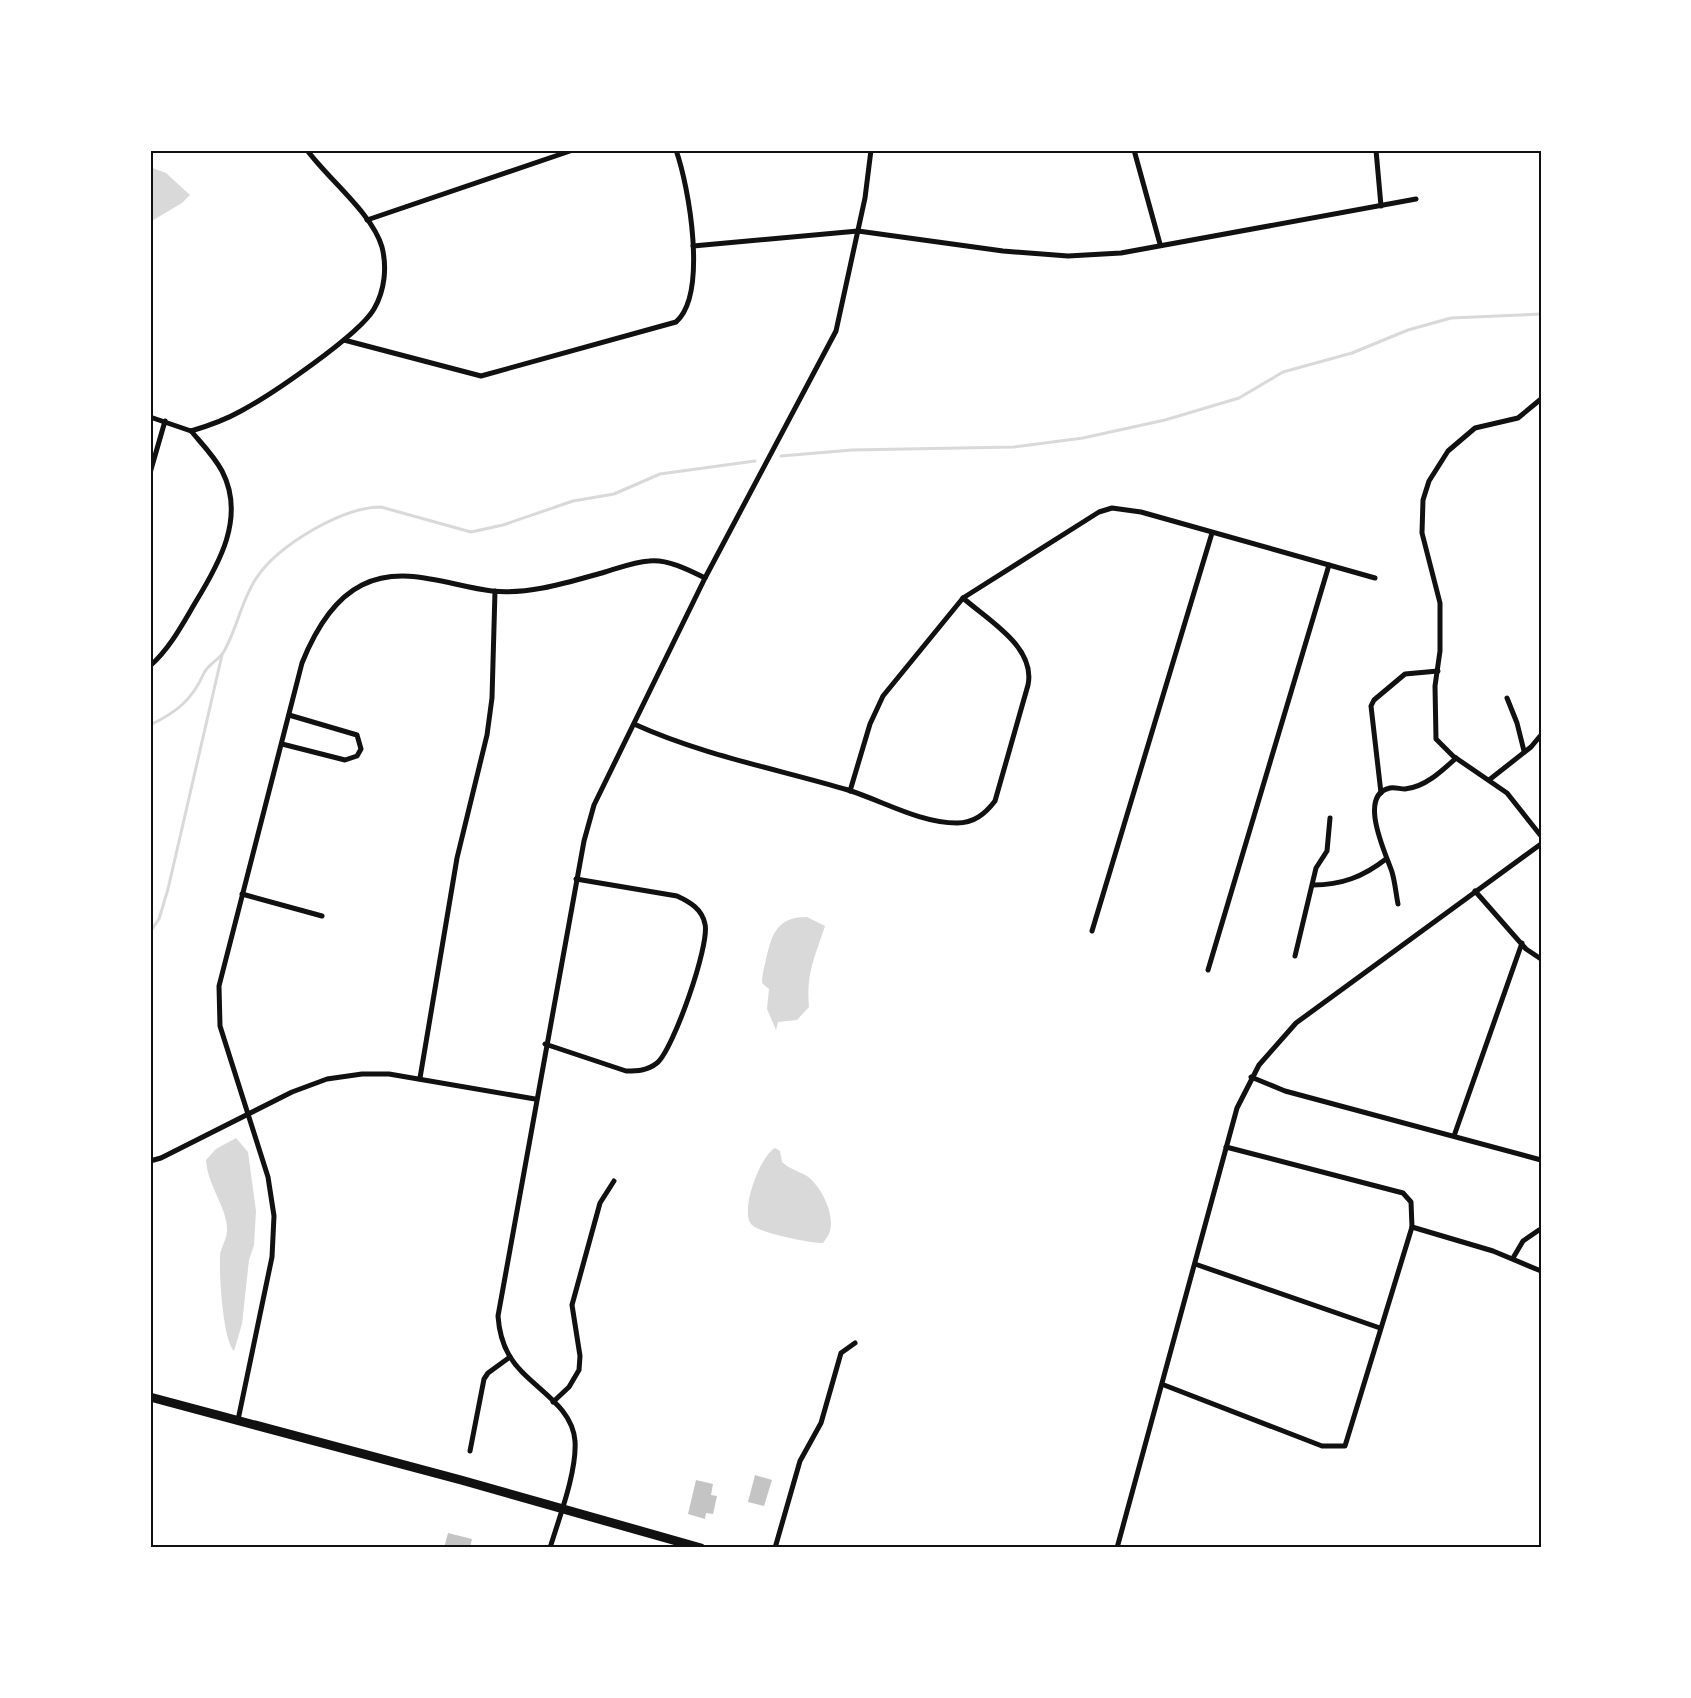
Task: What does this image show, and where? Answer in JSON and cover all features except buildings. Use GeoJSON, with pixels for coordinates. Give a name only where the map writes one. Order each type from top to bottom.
{"type":"FeatureCollection","features":[{"type":"Feature","properties":{"kind":"highway"},"geometry":{"type":"LineString","coordinates":[[150,1397],[701,1548]]}},
{"type":"Feature","properties":{"kind":"street"},"geometry":{"type":"LineString","coordinates":[[191,431],[243,410],[344,340],[368,318],[378,301],[385,267],[381,247],[367,220],[307,150]]}},
{"type":"Feature","properties":{"kind":"street"},"geometry":{"type":"LineString","coordinates":[[367,220],[573,150]]}},
{"type":"Feature","properties":{"kind":"street"},"geometry":{"type":"LineString","coordinates":[[344,340],[473,375],[490,375],[676,322],[684,312],[689,295],[693,246],[685,182],[676,150]]}},
{"type":"Feature","properties":{"kind":"street"},"geometry":{"type":"LineString","coordinates":[[550,1548],[575,1442],[570,1422],[510,1357],[499,1328],[499,1302],[576,879],[594,806],[705,578],[836,331],[858,231],[871,150]]}},
{"type":"Feature","properties":{"kind":"street"},"geometry":{"type":"LineString","coordinates":[[1134,150],[1160,244]]}},
{"type":"Feature","properties":{"kind":"street"},"geometry":{"type":"LineString","coordinates":[[1376,150],[1381,206]]}},
{"type":"Feature","properties":{"kind":"street"},"geometry":{"type":"LineString","coordinates":[[693,246],[858,231],[1003,251],[1068,256],[1121,253],[1160,244],[1416,199]]}},
{"type":"Feature","properties":{"kind":"street"},"geometry":{"type":"LineString","coordinates":[[1541,399],[1518,418],[1475,428],[1448,451],[1429,481],[1423,500],[1422,533],[1440,603],[1438,671],[1434,686],[1436,739],[1456,758],[1514,800],[1541,836]]}},
{"type":"Feature","properties":{"kind":"street"},"geometry":{"type":"LineString","coordinates":[[150,417],[191,431],[222,470],[230,499],[231,518],[227,542],[213,574],[174,638],[150,666]]}},
{"type":"Feature","properties":{"kind":"street"},"geometry":{"type":"LineString","coordinates":[[150,473],[165,421]]}},
{"type":"Feature","properties":{"kind":"street"},"geometry":{"type":"LineString","coordinates":[[850,791],[870,724],[883,696],[963,598],[1086,519],[1112,508],[1142,512],[1375,578]]}},
{"type":"Feature","properties":{"kind":"street"},"geometry":{"type":"LineString","coordinates":[[1092,932],[1212,533]]}},
{"type":"Feature","properties":{"kind":"street"},"geometry":{"type":"LineString","coordinates":[[238,1420],[272,1257],[274,1216],[268,1177],[250,1114],[220,1026],[219,986],[309,645],[326,617],[362,585],[396,576],[495,591],[564,584],[651,560],[680,567],[705,578]]}},
{"type":"Feature","properties":{"kind":"street"},"geometry":{"type":"LineString","coordinates":[[1208,970],[1329,565]]}},
{"type":"Feature","properties":{"kind":"street"},"geometry":{"type":"LineString","coordinates":[[420,1078],[458,858],[487,735],[492,698],[495,591]]}},
{"type":"Feature","properties":{"kind":"street"},"geometry":{"type":"LineString","coordinates":[[634,723],[685,744],[850,791],[928,818],[956,823],[977,819],[987,812],[994,801],[1029,686],[1030,669],[1020,649],[963,598]]}},
{"type":"Feature","properties":{"kind":"street"},"geometry":{"type":"LineString","coordinates":[[1398,904],[1392,871],[1386,859],[1374,818],[1381,793],[1371,706],[1374,700],[1406,674],[1438,671]]}},
{"type":"Feature","properties":{"kind":"street"},"geometry":{"type":"LineString","coordinates":[[1507,698],[1517,723],[1524,751]]}},
{"type":"Feature","properties":{"kind":"street"},"geometry":{"type":"LineString","coordinates":[[282,744],[345,760],[357,756],[361,750],[357,735],[289,715]]}},
{"type":"Feature","properties":{"kind":"street"},"geometry":{"type":"LineString","coordinates":[[1489,780],[1541,735]]}},
{"type":"Feature","properties":{"kind":"street"},"geometry":{"type":"LineString","coordinates":[[1381,793],[1390,788],[1406,789],[1437,776],[1456,758]]}},
{"type":"Feature","properties":{"kind":"street"},"geometry":{"type":"LineString","coordinates":[[1295,956],[1316,868],[1327,851],[1330,818]]}},
{"type":"Feature","properties":{"kind":"street"},"geometry":{"type":"LineString","coordinates":[[1117,1548],[1164,1385],[1226,1147],[1240,1102],[1251,1077],[1268,1053],[1296,1023],[1541,844]]}},
{"type":"Feature","properties":{"kind":"street"},"geometry":{"type":"LineString","coordinates":[[1312,885],[1342,883],[1370,871],[1386,859]]}},
{"type":"Feature","properties":{"kind":"street"},"geometry":{"type":"LineString","coordinates":[[545,1044],[626,1071],[638,1071],[656,1064],[664,1056],[674,1032],[706,941],[705,921],[697,908],[683,898],[576,879]]}},
{"type":"Feature","properties":{"kind":"street"},"geometry":{"type":"LineString","coordinates":[[1475,891],[1522,943],[1541,959]]}},
{"type":"Feature","properties":{"kind":"street"},"geometry":{"type":"LineString","coordinates":[[242,894],[322,916]]}},
{"type":"Feature","properties":{"kind":"street"},"geometry":{"type":"LineString","coordinates":[[1454,1136],[1522,943]]}},
{"type":"Feature","properties":{"kind":"street"},"geometry":{"type":"LineString","coordinates":[[150,1161],[161,1158],[292,1092],[327,1079],[362,1074],[389,1074],[535,1099]]}},
{"type":"Feature","properties":{"kind":"street"},"geometry":{"type":"LineString","coordinates":[[1251,1077],[1285,1090],[1541,1160]]}},
{"type":"Feature","properties":{"kind":"street"},"geometry":{"type":"LineString","coordinates":[[1164,1385],[1322,1446],[1345,1446],[1412,1227],[1411,1202],[1403,1193],[1226,1147]]}},
{"type":"Feature","properties":{"kind":"street"},"geometry":{"type":"LineString","coordinates":[[553,1401],[569,1387],[579,1370],[580,1356],[572,1305],[599,1206],[614,1181]]}},
{"type":"Feature","properties":{"kind":"street"},"geometry":{"type":"LineString","coordinates":[[1412,1227],[1513,1258],[1541,1270]]}},
{"type":"Feature","properties":{"kind":"street"},"geometry":{"type":"LineString","coordinates":[[1513,1258],[1523,1241],[1539,1230]]}},
{"type":"Feature","properties":{"kind":"street"},"geometry":{"type":"LineString","coordinates":[[1195,1264],[1380,1328]]}},
{"type":"Feature","properties":{"kind":"street"},"geometry":{"type":"LineString","coordinates":[[775,1548],[800,1461],[821,1423],[841,1353],[855,1343]]}},
{"type":"Feature","properties":{"kind":"street"},"geometry":{"type":"LineString","coordinates":[[470,1451],[484,1379],[488,1373],[510,1357]]}},
{"type":"Feature","properties":{"kind":"shaded area"},"geometry":{"type":"Polygon","coordinates":[[[150,167],[166,173],[190,195],[182,203],[150,222],[150,167]]]}},
{"type":"Feature","properties":{"kind":"shaded area"},"geometry":{"type":"Polygon","coordinates":[[[807,917],[825,926],[810,975],[809,1007],[797,1020],[778,1022],[776,1030],[767,1009],[769,989],[762,983],[769,946],[775,932],[784,922],[807,917]]]}},
{"type":"Feature","properties":{"kind":"shaded area"},"geometry":{"type":"Polygon","coordinates":[[[236,1138],[248,1152],[256,1211],[254,1245],[249,1260],[242,1324],[234,1351],[230,1345],[224,1321],[220,1278],[220,1254],[227,1234],[226,1222],[210,1179],[206,1160],[216,1149],[236,1138]]]}},
{"type":"Feature","properties":{"kind":"shaded area"},"geometry":{"type":"Polygon","coordinates":[[[775,1148],[780,1151],[782,1162],[807,1176],[822,1193],[829,1209],[831,1224],[823,1243],[773,1234],[751,1224],[748,1207],[753,1184],[763,1161],[775,1148]]]}},
{"type":"Feature","properties":{"kind":"waterway"},"geometry":{"type":"LineString","coordinates":[[781,456],[852,450],[1014,447],[1083,438],[1165,420],[1239,398],[1283,372],[1352,353],[1408,330],[1451,318],[1541,314]]}},
{"type":"Feature","properties":{"kind":"waterway"},"geometry":{"type":"LineString","coordinates":[[150,725],[183,704],[194,691],[206,670],[223,653],[252,586],[267,565],[313,530],[348,513],[381,507],[471,532],[503,525],[573,501],[614,494],[660,474],[755,461]]}},
{"type":"Feature","properties":{"kind":"waterway"},"geometry":{"type":"LineString","coordinates":[[150,932],[159,919],[168,889],[222,655]]}}]}
